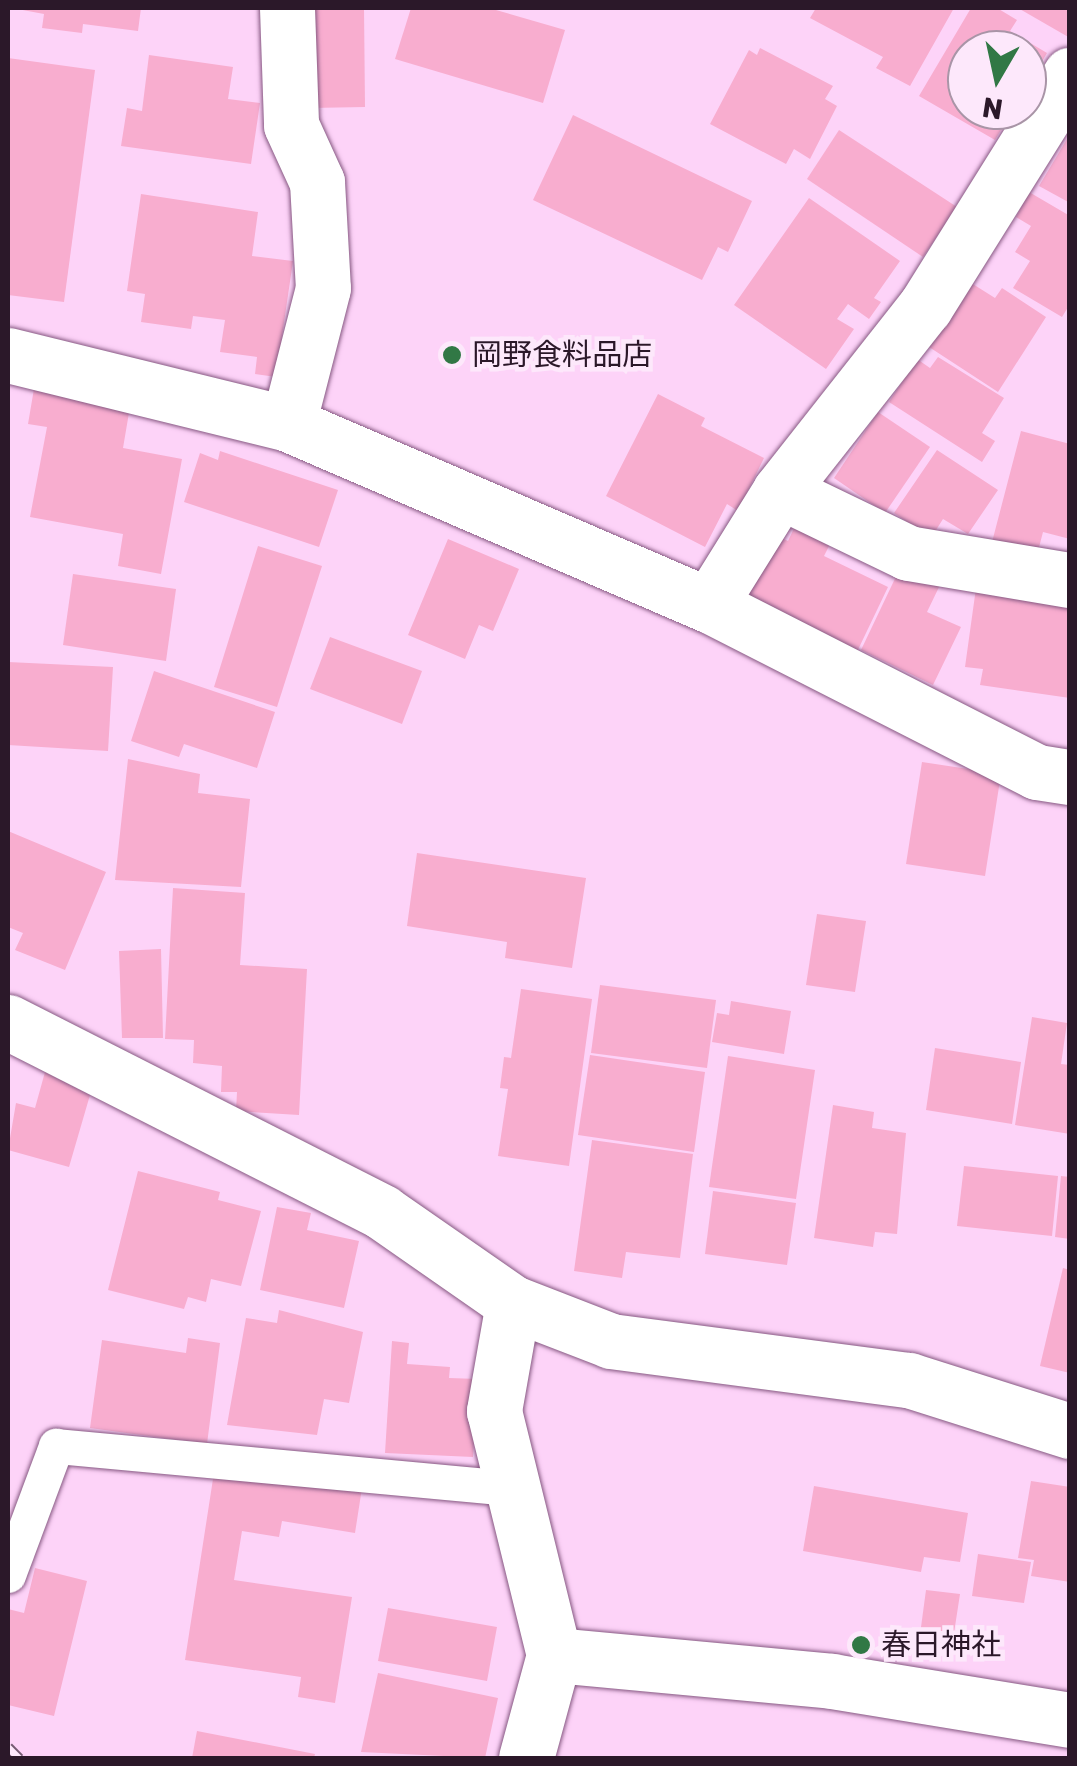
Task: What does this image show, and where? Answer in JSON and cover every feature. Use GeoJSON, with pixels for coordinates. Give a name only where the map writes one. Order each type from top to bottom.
{"type":"FeatureCollection","features":[{"type":"Feature","properties":{"kind":"street"},"geometry":{"type":"LineString","coordinates":[[287,8],[291,125],[317,182],[323,288],[288,424]]}},
{"type":"Feature","properties":{"kind":"street"},"geometry":{"type":"LineString","coordinates":[[709,605],[780,491],[925,307],[1070,75]]}},
{"type":"Feature","properties":{"kind":"street"},"geometry":{"type":"LineString","coordinates":[[8,355],[288,424],[709,605],[1037,772],[1070,777]]}},
{"type":"Feature","properties":{"kind":"street"},"geometry":{"type":"LineString","coordinates":[[780,491],[908,553],[1070,580]]}},
{"type":"Feature","properties":{"kind":"street"},"geometry":{"type":"LineString","coordinates":[[8,1022],[382,1212],[513,1303],[611,1341],[909,1380],[1070,1432]]}},
{"type":"Feature","properties":{"kind":"street"},"geometry":{"type":"LineString","coordinates":[[513,1303],[494,1411],[554,1655],[526,1758]]}},
{"type":"Feature","properties":{"kind":"street"},"geometry":{"type":"LineString","coordinates":[[554,1655],[832,1682],[1070,1720]]}},
{"type":"Feature","properties":{"kind":"lane"},"geometry":{"type":"LineString","coordinates":[[8,1576],[56,1446],[512,1488]]}},
{"type":"Feature","properties":{"kind":"building"},"geometry":{"type":"Polygon","coordinates":[[[12,8],[141,8],[138,31],[83,24],[82,33],[42,28],[44,14],[12,8]]]}},
{"type":"Feature","properties":{"kind":"building"},"geometry":{"type":"Polygon","coordinates":[[[309,8],[364,8],[365,107],[310,108],[309,8]]]}},
{"type":"Feature","properties":{"kind":"building"},"geometry":{"type":"Polygon","coordinates":[[[411,8],[489,8],[565,30],[543,103],[395,59],[411,8]]]}},
{"type":"Feature","properties":{"kind":"building"},"geometry":{"type":"Polygon","coordinates":[[[816,8],[954,8],[910,86],[876,68],[883,57],[810,18],[816,8]]]}},
{"type":"Feature","properties":{"kind":"building"},"geometry":{"type":"Polygon","coordinates":[[[971,8],[997,8],[1017,20],[1011,30],[958,30],[971,8]]]}},
{"type":"Feature","properties":{"kind":"building"},"geometry":{"type":"Polygon","coordinates":[[[1018,8],[1070,8],[1070,38],[1018,8]]]}},
{"type":"Feature","properties":{"kind":"building"},"geometry":{"type":"Polygon","coordinates":[[[760,48],[833,86],[825,99],[837,106],[810,159],[794,149],[786,164],[710,124],[749,50],[757,55],[760,48]]]}},
{"type":"Feature","properties":{"kind":"building"},"geometry":{"type":"Polygon","coordinates":[[[947,49],[947,112],[919,96],[947,49]]]}},
{"type":"Feature","properties":{"kind":"building"},"geometry":{"type":"Polygon","coordinates":[[[149,55],[233,67],[228,99],[260,103],[251,164],[121,146],[127,108],[142,111],[149,55]]]}},
{"type":"Feature","properties":{"kind":"building"},"geometry":{"type":"Polygon","coordinates":[[[8,58],[95,70],[64,302],[8,295],[8,58]]]}},
{"type":"Feature","properties":{"kind":"building"},"geometry":{"type":"Polygon","coordinates":[[[573,115],[752,201],[728,252],[718,247],[702,280],[533,200],[573,115]]]}},
{"type":"Feature","properties":{"kind":"building"},"geometry":{"type":"Polygon","coordinates":[[[839,130],[957,207],[923,257],[807,179],[839,130]]]}},
{"type":"Feature","properties":{"kind":"building"},"geometry":{"type":"Polygon","coordinates":[[[978,130],[1001,130],[995,140],[978,130]]]}},
{"type":"Feature","properties":{"kind":"building"},"geometry":{"type":"Polygon","coordinates":[[[1070,134],[1070,203],[1039,186],[1070,134]]]}},
{"type":"Feature","properties":{"kind":"building"},"geometry":{"type":"Polygon","coordinates":[[[1029,192],[1070,216],[1070,304],[1062,317],[1013,288],[1030,261],[1015,252],[1031,226],[1016,217],[1029,192]]]}},
{"type":"Feature","properties":{"kind":"building"},"geometry":{"type":"Polygon","coordinates":[[[141,194],[258,212],[252,256],[293,261],[276,377],[255,374],[257,357],[220,352],[225,320],[193,316],[191,329],[141,322],[145,294],[127,291],[141,194]]]}},
{"type":"Feature","properties":{"kind":"building"},"geometry":{"type":"Polygon","coordinates":[[[809,198],[900,261],[874,298],[881,302],[869,319],[848,304],[837,319],[854,329],[826,369],[734,305],[809,198]]]}},
{"type":"Feature","properties":{"kind":"building"},"geometry":{"type":"Polygon","coordinates":[[[968,281],[995,298],[1002,288],[1046,317],[998,392],[926,345],[968,281]]]}},
{"type":"Feature","properties":{"kind":"building"},"geometry":{"type":"Polygon","coordinates":[[[938,357],[1004,398],[982,433],[995,441],[982,462],[889,402],[917,359],[930,368],[938,357]]]}},
{"type":"Feature","properties":{"kind":"building"},"geometry":{"type":"Polygon","coordinates":[[[36,377],[132,395],[123,448],[182,459],[161,574],[118,566],[123,534],[30,517],[47,427],[28,424],[36,377]]]}},
{"type":"Feature","properties":{"kind":"building"},"geometry":{"type":"Polygon","coordinates":[[[658,394],[705,418],[701,426],[764,458],[738,511],[727,504],[705,547],[606,496],[658,394]]]}},
{"type":"Feature","properties":{"kind":"building"},"geometry":{"type":"Polygon","coordinates":[[[878,412],[930,447],[885,513],[834,478],[878,412]]]}},
{"type":"Feature","properties":{"kind":"building"},"geometry":{"type":"Polygon","coordinates":[[[1021,431],[1070,444],[1070,539],[1043,532],[1036,559],[991,546],[1021,431]]]}},
{"type":"Feature","properties":{"kind":"building"},"geometry":{"type":"Polygon","coordinates":[[[937,450],[998,490],[968,534],[943,519],[931,538],[894,513],[937,450]]]}},
{"type":"Feature","properties":{"kind":"building"},"geometry":{"type":"Polygon","coordinates":[[[220,451],[338,490],[319,547],[184,502],[200,453],[218,460],[220,451]]]}},
{"type":"Feature","properties":{"kind":"building"},"geometry":{"type":"Polygon","coordinates":[[[798,520],[834,536],[824,556],[888,587],[855,656],[738,600],[771,533],[788,541],[798,520]]]}},
{"type":"Feature","properties":{"kind":"building"},"geometry":{"type":"Polygon","coordinates":[[[448,539],[519,569],[493,631],[479,625],[465,659],[408,635],[448,539]]]}},
{"type":"Feature","properties":{"kind":"building"},"geometry":{"type":"Polygon","coordinates":[[[258,546],[322,566],[277,707],[214,687],[258,546]]]}},
{"type":"Feature","properties":{"kind":"building"},"geometry":{"type":"Polygon","coordinates":[[[901,566],[940,585],[927,612],[961,627],[933,685],[861,650],[901,566]]]}},
{"type":"Feature","properties":{"kind":"building"},"geometry":{"type":"Polygon","coordinates":[[[73,574],[176,589],[166,661],[63,645],[73,574]]]}},
{"type":"Feature","properties":{"kind":"building"},"geometry":{"type":"Polygon","coordinates":[[[976,588],[1070,601],[1070,698],[980,685],[983,669],[965,667],[976,588]]]}},
{"type":"Feature","properties":{"kind":"building"},"geometry":{"type":"Polygon","coordinates":[[[330,637],[422,671],[402,724],[310,689],[330,637]]]}},
{"type":"Feature","properties":{"kind":"building"},"geometry":{"type":"Polygon","coordinates":[[[8,662],[113,667],[108,751],[8,745],[8,662]]]}},
{"type":"Feature","properties":{"kind":"building"},"geometry":{"type":"Polygon","coordinates":[[[154,671],[275,712],[257,768],[184,744],[179,757],[131,741],[154,671]]]}},
{"type":"Feature","properties":{"kind":"building"},"geometry":{"type":"Polygon","coordinates":[[[128,759],[200,774],[198,793],[250,799],[241,887],[115,880],[128,759]]]}},
{"type":"Feature","properties":{"kind":"building"},"geometry":{"type":"Polygon","coordinates":[[[922,762],[1001,774],[985,876],[906,864],[922,762]]]}},
{"type":"Feature","properties":{"kind":"building"},"geometry":{"type":"Polygon","coordinates":[[[8,831],[106,872],[65,970],[15,950],[23,933],[8,927],[8,831]]]}},
{"type":"Feature","properties":{"kind":"building"},"geometry":{"type":"Polygon","coordinates":[[[417,853],[586,878],[572,968],[505,958],[507,942],[407,926],[417,853]]]}},
{"type":"Feature","properties":{"kind":"building"},"geometry":{"type":"Polygon","coordinates":[[[173,888],[245,893],[240,965],[307,969],[299,1115],[236,1111],[237,1092],[221,1092],[222,1066],[193,1063],[194,1040],[165,1039],[173,888]]]}},
{"type":"Feature","properties":{"kind":"building"},"geometry":{"type":"Polygon","coordinates":[[[817,914],[866,921],[855,992],[806,985],[817,914]]]}},
{"type":"Feature","properties":{"kind":"building"},"geometry":{"type":"Polygon","coordinates":[[[161,949],[163,1038],[122,1038],[119,951],[161,949]]]}},
{"type":"Feature","properties":{"kind":"building"},"geometry":{"type":"Polygon","coordinates":[[[600,985],[716,1000],[707,1068],[591,1053],[600,985]]]}},
{"type":"Feature","properties":{"kind":"building"},"geometry":{"type":"Polygon","coordinates":[[[521,989],[592,999],[569,1166],[498,1156],[508,1089],[500,1088],[504,1057],[511,1058],[521,989]]]}},
{"type":"Feature","properties":{"kind":"building"},"geometry":{"type":"Polygon","coordinates":[[[731,1001],[791,1011],[784,1054],[712,1042],[717,1013],[729,1015],[731,1001]]]}},
{"type":"Feature","properties":{"kind":"building"},"geometry":{"type":"Polygon","coordinates":[[[1032,1017],[1067,1023],[1061,1064],[1070,1065],[1070,1134],[1015,1125],[1032,1017]]]}},
{"type":"Feature","properties":{"kind":"building"},"geometry":{"type":"Polygon","coordinates":[[[935,1048],[1021,1062],[1012,1124],[926,1110],[935,1048]]]}},
{"type":"Feature","properties":{"kind":"building"},"geometry":{"type":"Polygon","coordinates":[[[590,1055],[705,1072],[694,1152],[578,1135],[590,1055]]]}},
{"type":"Feature","properties":{"kind":"building"},"geometry":{"type":"Polygon","coordinates":[[[728,1056],[815,1070],[796,1199],[709,1187],[728,1056]]]}},
{"type":"Feature","properties":{"kind":"building"},"geometry":{"type":"Polygon","coordinates":[[[45,1072],[90,1095],[69,1167],[8,1150],[16,1103],[35,1108],[45,1072]]]}},
{"type":"Feature","properties":{"kind":"building"},"geometry":{"type":"Polygon","coordinates":[[[833,1105],[874,1112],[872,1128],[906,1133],[897,1234],[875,1232],[873,1247],[814,1238],[833,1105]]]}},
{"type":"Feature","properties":{"kind":"building"},"geometry":{"type":"Polygon","coordinates":[[[592,1140],[693,1154],[680,1258],[626,1252],[622,1278],[574,1271],[592,1140]]]}},
{"type":"Feature","properties":{"kind":"building"},"geometry":{"type":"Polygon","coordinates":[[[964,1166],[1058,1176],[1052,1236],[957,1226],[964,1166]]]}},
{"type":"Feature","properties":{"kind":"building"},"geometry":{"type":"Polygon","coordinates":[[[138,1171],[220,1192],[218,1200],[261,1211],[241,1286],[211,1279],[206,1302],[188,1297],[184,1309],[108,1290],[138,1171]]]}},
{"type":"Feature","properties":{"kind":"building"},"geometry":{"type":"Polygon","coordinates":[[[1061,1176],[1070,1177],[1070,1239],[1055,1237],[1061,1176]]]}},
{"type":"Feature","properties":{"kind":"building"},"geometry":{"type":"Polygon","coordinates":[[[713,1191],[796,1203],[787,1265],[705,1254],[713,1191]]]}},
{"type":"Feature","properties":{"kind":"building"},"geometry":{"type":"Polygon","coordinates":[[[277,1207],[311,1213],[307,1230],[359,1241],[344,1308],[260,1290],[277,1207]]]}},
{"type":"Feature","properties":{"kind":"building"},"geometry":{"type":"Polygon","coordinates":[[[1063,1268],[1070,1270],[1070,1373],[1040,1366],[1063,1268]]]}},
{"type":"Feature","properties":{"kind":"building"},"geometry":{"type":"Polygon","coordinates":[[[279,1310],[363,1332],[349,1403],[324,1399],[317,1435],[227,1425],[246,1318],[277,1323],[279,1310]]]}},
{"type":"Feature","properties":{"kind":"building"},"geometry":{"type":"Polygon","coordinates":[[[188,1338],[220,1343],[207,1444],[90,1428],[102,1340],[186,1353],[188,1338]]]}},
{"type":"Feature","properties":{"kind":"building"},"geometry":{"type":"Polygon","coordinates":[[[392,1341],[409,1343],[407,1364],[450,1367],[449,1378],[478,1379],[473,1457],[385,1453],[392,1341]]]}},
{"type":"Feature","properties":{"kind":"building"},"geometry":{"type":"Polygon","coordinates":[[[215,1466],[362,1488],[355,1533],[282,1521],[279,1537],[242,1531],[234,1580],[352,1597],[335,1703],[298,1697],[301,1677],[185,1660],[215,1466]]]}},
{"type":"Feature","properties":{"kind":"building"},"geometry":{"type":"Polygon","coordinates":[[[1031,1481],[1070,1487],[1070,1582],[1031,1576],[1034,1560],[1018,1558],[1031,1481]]]}},
{"type":"Feature","properties":{"kind":"building"},"geometry":{"type":"Polygon","coordinates":[[[814,1486],[968,1513],[960,1562],[924,1557],[921,1572],[803,1551],[814,1486]]]}},
{"type":"Feature","properties":{"kind":"building"},"geometry":{"type":"Polygon","coordinates":[[[978,1554],[1031,1562],[1024,1603],[972,1596],[978,1554]]]}},
{"type":"Feature","properties":{"kind":"building"},"geometry":{"type":"Polygon","coordinates":[[[35,1568],[87,1581],[54,1716],[8,1705],[8,1609],[24,1613],[35,1568]]]}},
{"type":"Feature","properties":{"kind":"building"},"geometry":{"type":"Polygon","coordinates":[[[926,1590],[960,1594],[952,1646],[919,1642],[926,1590]]]}},
{"type":"Feature","properties":{"kind":"building"},"geometry":{"type":"Polygon","coordinates":[[[388,1608],[497,1627],[487,1681],[378,1661],[388,1608]]]}},
{"type":"Feature","properties":{"kind":"building"},"geometry":{"type":"Polygon","coordinates":[[[378,1673],[498,1698],[485,1758],[361,1752],[378,1673]]]}},
{"type":"Feature","properties":{"kind":"building"},"geometry":{"type":"Polygon","coordinates":[[[197,1731],[315,1754],[314,1758],[192,1758],[197,1731]]]}},
{"type":"Feature","properties":{"kind":"railway"},"geometry":{"type":"LineString","coordinates":[[8,1747],[19,1758]]}},
{"type":"Feature","properties":{"kind":"place","name":"岡野食料品店"},"geometry":{"type":"Point","coordinates":[452,355]}},
{"type":"Feature","properties":{"kind":"place","name":"春日神社"},"geometry":{"type":"Point","coordinates":[861,1645]}}]}
